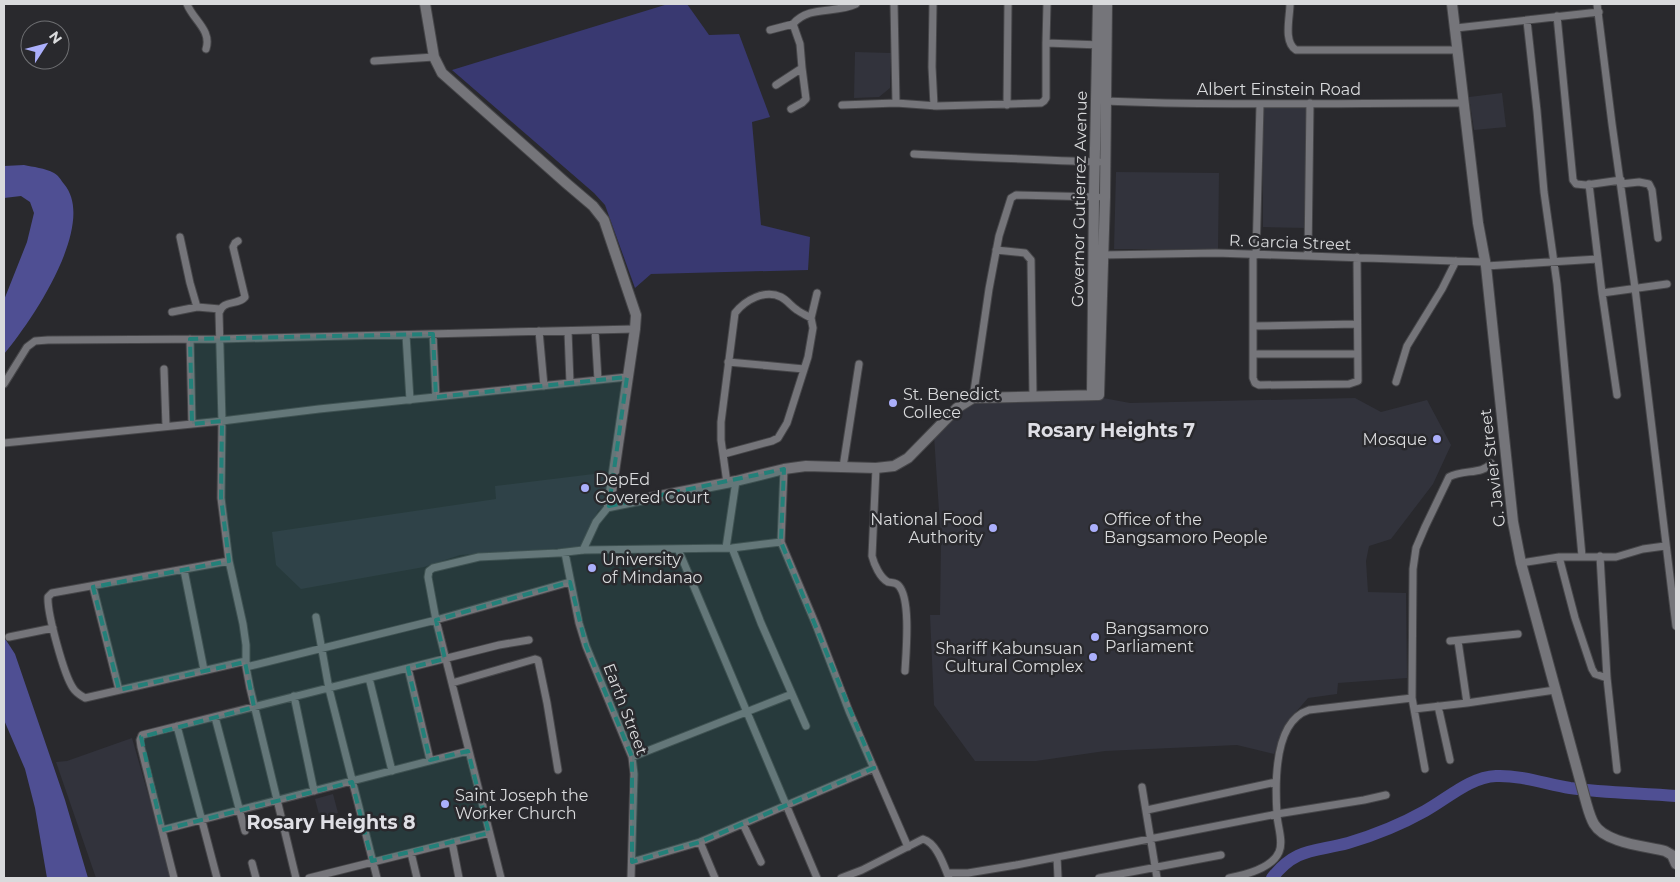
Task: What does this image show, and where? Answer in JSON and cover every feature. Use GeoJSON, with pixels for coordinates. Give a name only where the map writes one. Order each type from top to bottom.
{"type":"FeatureCollection","features":[{"type":"Feature","properties":{"kind":"street"},"geometry":{"type":"LineString","coordinates":[[187,4],[207,35],[208,44],[206,50]]}},
{"type":"Feature","properties":{"kind":"street"},"geometry":{"type":"LineString","coordinates":[[425,4],[434,57],[442,73],[584,197],[600,214],[604,220],[634,306],[636,329],[627,377],[609,506],[596,522],[583,550]]}},
{"type":"Feature","properties":{"kind":"street"},"geometry":{"type":"LineString","coordinates":[[770,30],[793,24],[804,15],[856,4]]}},
{"type":"Feature","properties":{"kind":"street"},"geometry":{"type":"LineString","coordinates":[[894,4],[896,103]]}},
{"type":"Feature","properties":{"kind":"street"},"geometry":{"type":"LineString","coordinates":[[933,4],[932,67],[934,106]]}},
{"type":"Feature","properties":{"kind":"street"},"geometry":{"type":"LineString","coordinates":[[1007,104],[1008,4]]}},
{"type":"Feature","properties":{"kind":"street"},"geometry":{"type":"LineString","coordinates":[[842,105],[896,103],[934,106],[1038,103],[1044,101],[1046,98],[1047,4]]}},
{"type":"Feature","properties":{"kind":"street","name":"Governor Gutierrez Avenue"},"geometry":{"type":"LineString","coordinates":[[1032,396],[1096,395],[1098,255],[1094,197],[1100,162],[1106,101],[1098,4]]}},
{"type":"Feature","properties":{"kind":"street","name":"Governor Gutierrez Avenue"},"geometry":{"type":"LineString","coordinates":[[1098,255],[1106,197],[1100,162],[1095,100],[1108,4]]}},
{"type":"Feature","properties":{"kind":"street"},"geometry":{"type":"LineString","coordinates":[[1290,4],[1290,45],[1296,50],[1457,50]]}},
{"type":"Feature","properties":{"kind":"street","name":"G. Javier Street"},"geometry":{"type":"LineString","coordinates":[[1452,4],[1478,224],[1486,264],[1513,522],[1521,563],[1586,802],[1594,824],[1604,835],[1613,839],[1665,851],[1672,855],[1676,864]]}},
{"type":"Feature","properties":{"kind":"street"},"geometry":{"type":"LineString","coordinates":[[1598,4],[1676,626]]}},
{"type":"Feature","properties":{"kind":"street"},"geometry":{"type":"LineString","coordinates":[[1456,28],[1599,12]]}},
{"type":"Feature","properties":{"kind":"street"},"geometry":{"type":"LineString","coordinates":[[1557,16],[1573,180],[1578,184],[1621,182],[1649,184],[1652,190],[1658,238]]}},
{"type":"Feature","properties":{"kind":"street"},"geometry":{"type":"LineString","coordinates":[[1527,21],[1544,192],[1557,284],[1582,556]]}},
{"type":"Feature","properties":{"kind":"street"},"geometry":{"type":"LineString","coordinates":[[791,109],[806,99],[800,44],[793,24]]}},
{"type":"Feature","properties":{"kind":"street"},"geometry":{"type":"LineString","coordinates":[[1046,43],[1101,45]]}},
{"type":"Feature","properties":{"kind":"street"},"geometry":{"type":"LineString","coordinates":[[374,61],[434,57]]}},
{"type":"Feature","properties":{"kind":"street"},"geometry":{"type":"LineString","coordinates":[[776,85],[802,68]]}},
{"type":"Feature","properties":{"kind":"street","name":"Albert Einstein Road"},"geometry":{"type":"LineString","coordinates":[[1095,100],[1260,105],[1310,103],[1463,103]]}},
{"type":"Feature","properties":{"kind":"street"},"geometry":{"type":"LineString","coordinates":[[1308,256],[1310,103]]}},
{"type":"Feature","properties":{"kind":"street"},"geometry":{"type":"LineString","coordinates":[[1260,105],[1252,371],[1254,381],[1259,385],[1356,382],[1359,379],[1357,354],[1357,257]]}},
{"type":"Feature","properties":{"kind":"street"},"geometry":{"type":"LineString","coordinates":[[914,154],[986,156],[1063,162],[1100,162]]}},
{"type":"Feature","properties":{"kind":"street"},"geometry":{"type":"LineString","coordinates":[[1589,184],[1602,294],[1617,395]]}},
{"type":"Feature","properties":{"kind":"street"},"geometry":{"type":"LineString","coordinates":[[973,398],[982,330],[996,250],[1009,201],[1013,196],[1106,197]]}},
{"type":"Feature","properties":{"kind":"street"},"geometry":{"type":"LineString","coordinates":[[180,237],[197,307]]}},
{"type":"Feature","properties":{"kind":"street"},"geometry":{"type":"LineString","coordinates":[[238,241],[234,246],[245,297],[240,301],[225,304],[220,309],[221,498],[229,562],[243,624],[246,664],[254,707],[296,878]]}},
{"type":"Feature","properties":{"kind":"street"},"geometry":{"type":"LineString","coordinates":[[609,506],[732,482],[784,469],[806,466],[876,468],[894,466],[901,463],[957,408],[973,398],[1032,396],[1031,260],[1025,253],[996,250]]}},
{"type":"Feature","properties":{"kind":"street","name":"R. Garcia Street"},"geometry":{"type":"LineString","coordinates":[[1098,255],[1216,253],[1418,258],[1486,264],[1598,259]]}},
{"type":"Feature","properties":{"kind":"street"},"geometry":{"type":"LineString","coordinates":[[1396,382],[1407,346],[1442,289],[1456,261]]}},
{"type":"Feature","properties":{"kind":"street"},"geometry":{"type":"LineString","coordinates":[[1602,294],[1667,284]]}},
{"type":"Feature","properties":{"kind":"street"},"geometry":{"type":"LineString","coordinates":[[724,454],[778,438],[786,423],[808,357],[812,328],[811,318],[817,293]]}},
{"type":"Feature","properties":{"kind":"street"},"geometry":{"type":"LineString","coordinates":[[806,726],[729,548],[732,482],[721,440],[721,422],[733,316],[740,307],[755,297],[766,294],[776,295],[783,298],[796,310],[811,318]]}},
{"type":"Feature","properties":{"kind":"street"},"geometry":{"type":"LineString","coordinates":[[172,312],[197,307],[220,309]]}},
{"type":"Feature","properties":{"kind":"street"},"geometry":{"type":"LineString","coordinates":[[1253,326],[1357,324]]}},
{"type":"Feature","properties":{"kind":"street"},"geometry":{"type":"LineString","coordinates":[[4,384],[24,350],[35,341],[219,339],[636,329]]}},
{"type":"Feature","properties":{"kind":"street"},"geometry":{"type":"LineString","coordinates":[[595,330],[598,380]]}},
{"type":"Feature","properties":{"kind":"street"},"geometry":{"type":"LineString","coordinates":[[539,331],[544,386]]}},
{"type":"Feature","properties":{"kind":"street"},"geometry":{"type":"LineString","coordinates":[[568,331],[570,383]]}},
{"type":"Feature","properties":{"kind":"street"},"geometry":{"type":"LineString","coordinates":[[406,334],[410,400]]}},
{"type":"Feature","properties":{"kind":"street"},"geometry":{"type":"LineString","coordinates":[[433,334],[436,397]]}},
{"type":"Feature","properties":{"kind":"street"},"geometry":{"type":"LineString","coordinates":[[190,339],[192,424]]}},
{"type":"Feature","properties":{"kind":"street"},"geometry":{"type":"LineString","coordinates":[[1253,354],[1357,354]]}},
{"type":"Feature","properties":{"kind":"street"},"geometry":{"type":"LineString","coordinates":[[728,362],[804,369]]}},
{"type":"Feature","properties":{"kind":"street"},"geometry":{"type":"LineString","coordinates":[[844,467],[859,364]]}},
{"type":"Feature","properties":{"kind":"street"},"geometry":{"type":"LineString","coordinates":[[164,368],[166,426]]}},
{"type":"Feature","properties":{"kind":"street"},"geometry":{"type":"LineString","coordinates":[[4,443],[627,377]]}},
{"type":"Feature","properties":{"kind":"street"},"geometry":{"type":"LineString","coordinates":[[1425,769],[1412,698],[1413,569],[1416,548],[1450,476],[1456,472],[1485,469],[1491,463]]}},
{"type":"Feature","properties":{"kind":"street"},"geometry":{"type":"LineString","coordinates":[[876,468],[872,556],[882,577],[899,586],[904,598],[906,633],[905,671]]}},
{"type":"Feature","properties":{"kind":"street"},"geometry":{"type":"LineString","coordinates":[[784,469],[781,542],[816,625],[848,711],[908,847]]}},
{"type":"Feature","properties":{"kind":"street"},"geometry":{"type":"LineString","coordinates":[[501,878],[445,659],[428,577],[429,571],[433,568],[479,557],[565,553],[583,550],[729,548],[781,542]]}},
{"type":"Feature","properties":{"kind":"street"},"geometry":{"type":"LineString","coordinates":[[1521,563],[1559,557],[1616,557],[1643,549],[1666,546]]}},
{"type":"Feature","properties":{"kind":"street"},"geometry":{"type":"LineString","coordinates":[[678,549],[788,805],[817,878]]}},
{"type":"Feature","properties":{"kind":"street","name":"Earth Street"},"geometry":{"type":"LineString","coordinates":[[565,553],[579,623],[586,646],[632,757],[634,774],[631,878]]}},
{"type":"Feature","properties":{"kind":"street"},"geometry":{"type":"LineString","coordinates":[[1600,556],[1608,678],[1617,770]]}},
{"type":"Feature","properties":{"kind":"street"},"geometry":{"type":"LineString","coordinates":[[1559,557],[1575,618],[1592,669],[1596,674],[1608,678]]}},
{"type":"Feature","properties":{"kind":"street"},"geometry":{"type":"LineString","coordinates":[[229,562],[50,595],[48,603],[53,628],[67,676],[74,690],[85,698],[204,670],[246,664],[321,649],[436,620],[570,582]]}},
{"type":"Feature","properties":{"kind":"street"},"geometry":{"type":"LineString","coordinates":[[184,570],[204,670]]}},
{"type":"Feature","properties":{"kind":"street"},"geometry":{"type":"LineString","coordinates":[[93,587],[119,690]]}},
{"type":"Feature","properties":{"kind":"street"},"geometry":{"type":"LineString","coordinates":[[316,617],[329,688],[377,878]]}},
{"type":"Feature","properties":{"kind":"street"},"geometry":{"type":"LineString","coordinates":[[9,637],[53,628]]}},
{"type":"Feature","properties":{"kind":"street"},"geometry":{"type":"LineString","coordinates":[[1450,641],[1518,634]]}},
{"type":"Feature","properties":{"kind":"street"},"geometry":{"type":"LineString","coordinates":[[174,878],[140,740],[141,736],[499,645],[528,640]]}},
{"type":"Feature","properties":{"kind":"street"},"geometry":{"type":"LineString","coordinates":[[1458,641],[1467,703]]}},
{"type":"Feature","properties":{"kind":"street"},"geometry":{"type":"LineString","coordinates":[[452,683],[508,666],[535,659],[538,660],[546,694],[558,770]]}},
{"type":"Feature","properties":{"kind":"street"},"geometry":{"type":"LineString","coordinates":[[408,668],[430,760]]}},
{"type":"Feature","properties":{"kind":"street"},"geometry":{"type":"LineString","coordinates":[[369,678],[392,771]]}},
{"type":"Feature","properties":{"kind":"street"},"geometry":{"type":"LineString","coordinates":[[1414,709],[1555,690]]}},
{"type":"Feature","properties":{"kind":"street"},"geometry":{"type":"LineString","coordinates":[[632,757],[792,694]]}},
{"type":"Feature","properties":{"kind":"street"},"geometry":{"type":"LineString","coordinates":[[294,696],[314,791]]}},
{"type":"Feature","properties":{"kind":"street"},"geometry":{"type":"LineString","coordinates":[[1230,878],[1255,872],[1277,856],[1281,846],[1276,782],[1280,747],[1291,725],[1302,712],[1412,698]]}},
{"type":"Feature","properties":{"kind":"street"},"geometry":{"type":"LineString","coordinates":[[1438,706],[1450,760]]}},
{"type":"Feature","properties":{"kind":"street"},"geometry":{"type":"LineString","coordinates":[[215,717],[245,831]]}},
{"type":"Feature","properties":{"kind":"street"},"geometry":{"type":"LineString","coordinates":[[177,726],[217,878]]}},
{"type":"Feature","properties":{"kind":"street"},"geometry":{"type":"LineString","coordinates":[[162,830],[468,751]]}},
{"type":"Feature","properties":{"kind":"street"},"geometry":{"type":"LineString","coordinates":[[632,862],[700,842],[874,768]]}},
{"type":"Feature","properties":{"kind":"street"},"geometry":{"type":"LineString","coordinates":[[1147,810],[1276,782]]}},
{"type":"Feature","properties":{"kind":"street"},"geometry":{"type":"LineString","coordinates":[[1142,787],[1157,878]]}},
{"type":"Feature","properties":{"kind":"street"},"geometry":{"type":"LineString","coordinates":[[841,878],[862,870],[921,840],[927,840],[933,846],[948,876],[1386,795]]}},
{"type":"Feature","properties":{"kind":"street"},"geometry":{"type":"LineString","coordinates":[[743,824],[761,862]]}},
{"type":"Feature","properties":{"kind":"street"},"geometry":{"type":"LineString","coordinates":[[309,878],[336,875],[372,861],[489,833]]}},
{"type":"Feature","properties":{"kind":"street"},"geometry":{"type":"LineString","coordinates":[[452,842],[459,878]]}},
{"type":"Feature","properties":{"kind":"street"},"geometry":{"type":"LineString","coordinates":[[700,842],[715,878]]}},
{"type":"Feature","properties":{"kind":"street"},"geometry":{"type":"LineString","coordinates":[[411,853],[418,878]]}},
{"type":"Feature","properties":{"kind":"street"},"geometry":{"type":"LineString","coordinates":[[1099,878],[1221,856]]}},
{"type":"Feature","properties":{"kind":"street"},"geometry":{"type":"LineString","coordinates":[[1057,857],[1058,878]]}},
{"type":"Feature","properties":{"kind":"street"},"geometry":{"type":"LineString","coordinates":[[252,863],[256,878]]}},
{"type":"Feature","properties":{"kind":"highlighted area"},"geometry":{"type":"Polygon","coordinates":[[[433,334],[436,397],[627,377],[609,506],[784,469],[781,542],[874,768],[700,842],[632,862],[632,757],[586,646],[570,582],[436,620],[445,659],[408,668],[430,760],[468,751],[489,833],[372,861],[352,782],[162,830],[141,737],[254,707],[245,662],[119,690],[93,587],[229,561],[221,498],[222,421],[192,424],[190,339],[433,334]]]}},
{"type":"Feature","properties":{"kind":"shaded area"},"geometry":{"type":"Polygon","coordinates":[[[668,4],[687,4],[709,35],[739,34],[770,117],[752,122],[761,225],[810,237],[808,270],[651,274],[635,288],[605,205],[594,193],[452,70],[668,4]]]}},
{"type":"Feature","properties":{"kind":"shaded area"},"geometry":{"type":"Polygon","coordinates":[[[855,52],[891,53],[890,88],[879,97],[854,98],[855,52]]]}},
{"type":"Feature","properties":{"kind":"shaded area"},"geometry":{"type":"Polygon","coordinates":[[[1502,93],[1506,127],[1474,130],[1469,97],[1502,93]]]}},
{"type":"Feature","properties":{"kind":"shaded area"},"geometry":{"type":"Polygon","coordinates":[[[1263,104],[1308,106],[1307,228],[1263,227],[1263,104]]]}},
{"type":"Feature","properties":{"kind":"shaded area"},"geometry":{"type":"Polygon","coordinates":[[[24,165],[47,170],[59,178],[72,201],[73,223],[67,247],[44,297],[30,320],[4,354],[4,300],[27,242],[34,213],[30,202],[21,196],[4,198],[4,166],[24,165]]]}},
{"type":"Feature","properties":{"kind":"shaded area"},"geometry":{"type":"Polygon","coordinates":[[[1116,172],[1219,173],[1218,249],[1114,249],[1116,172]]]}},
{"type":"Feature","properties":{"kind":"shaded area"},"geometry":{"type":"Polygon","coordinates":[[[1103,398],[1130,403],[1355,398],[1381,412],[1427,400],[1451,445],[1433,484],[1391,539],[1369,546],[1366,561],[1368,592],[1406,593],[1407,678],[1338,683],[1337,694],[1308,698],[1284,729],[1274,754],[1237,745],[1105,751],[1036,761],[975,761],[934,705],[930,615],[940,615],[941,540],[934,436],[971,402],[1103,398]]]}},
{"type":"Feature","properties":{"kind":"shaded area"},"geometry":{"type":"Polygon","coordinates":[[[610,472],[607,503],[598,511],[580,547],[460,555],[424,567],[301,589],[276,565],[272,532],[496,499],[495,486],[610,472]]]}},
{"type":"Feature","properties":{"kind":"shaded area"},"geometry":{"type":"Polygon","coordinates":[[[4,637],[15,654],[65,800],[88,878],[47,878],[35,808],[25,769],[4,720],[4,637]]]}},
{"type":"Feature","properties":{"kind":"shaded area"},"geometry":{"type":"Polygon","coordinates":[[[132,738],[172,878],[96,878],[56,762],[67,761],[132,738]]]}},
{"type":"Feature","properties":{"kind":"shaded area"},"geometry":{"type":"Polygon","coordinates":[[[333,794],[338,813],[320,818],[315,799],[333,794]]]}},
{"type":"Feature","properties":{"kind":"waterway"},"geometry":{"type":"LineString","coordinates":[[1272,878],[1289,861],[1298,856],[1307,852],[1368,837],[1406,821],[1468,784],[1486,777],[1515,777],[1583,790],[1676,796]]}},
{"type":"Feature","properties":{"kind":"place","name":"St. Benedict Collece"},"geometry":{"type":"Point","coordinates":[893,403]}},
{"type":"Feature","properties":{"kind":"place","name":"Mosque"},"geometry":{"type":"Point","coordinates":[1437,439]}},
{"type":"Feature","properties":{"kind":"place","name":"DepEd Covered Court"},"geometry":{"type":"Point","coordinates":[585,488]}},
{"type":"Feature","properties":{"kind":"place","name":"National Food Authority"},"geometry":{"type":"Point","coordinates":[993,528]}},
{"type":"Feature","properties":{"kind":"place","name":"Office of the Bangsamoro People"},"geometry":{"type":"Point","coordinates":[1094,528]}},
{"type":"Feature","properties":{"kind":"place","name":"University of Mindanao"},"geometry":{"type":"Point","coordinates":[592,568]}},
{"type":"Feature","properties":{"kind":"place","name":"Bangsamoro Parliament"},"geometry":{"type":"Point","coordinates":[1095,637]}},
{"type":"Feature","properties":{"kind":"place","name":"Shariff Kabunsuan Cultural Complex"},"geometry":{"type":"Point","coordinates":[1093,657]}},
{"type":"Feature","properties":{"kind":"place","name":"Saint Joseph the Worker Church"},"geometry":{"type":"Point","coordinates":[445,804]}},
{"type":"Feature","properties":{"kind":"district","name":"Rosary Heights 7"},"geometry":{"type":"Point","coordinates":[1111,430]}},
{"type":"Feature","properties":{"kind":"district","name":"Rosary Heights 8"},"geometry":{"type":"Point","coordinates":[331,822]}}]}
